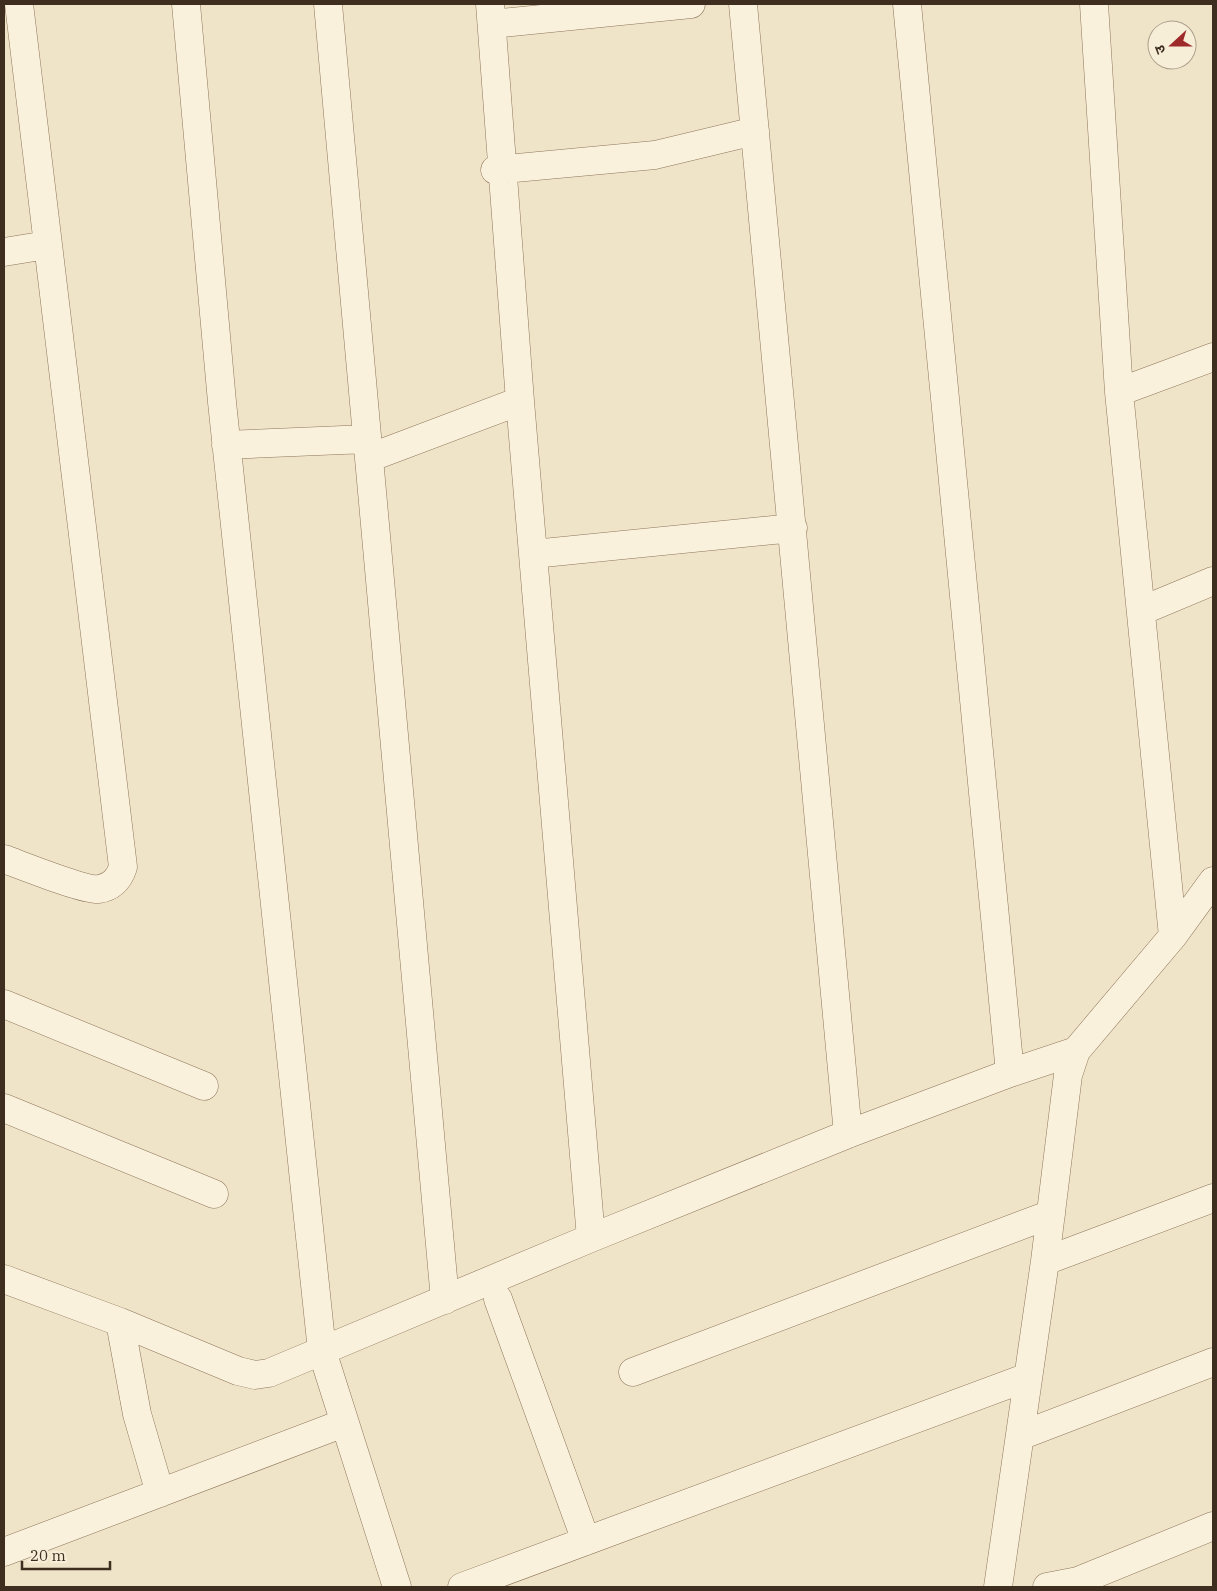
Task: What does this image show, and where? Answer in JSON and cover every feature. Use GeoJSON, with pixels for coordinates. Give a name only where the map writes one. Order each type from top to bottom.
{"type":"FeatureCollection","features":[{"type":"Feature","properties":{"kind":"street"},"geometry":{"type":"LineString","coordinates":[[4,859],[97,890],[108,887],[116,881],[123,867],[19,4]]}},
{"type":"Feature","properties":{"kind":"street"},"geometry":{"type":"LineString","coordinates":[[186,4],[226,445],[322,1351],[397,1587]]}},
{"type":"Feature","properties":{"kind":"street"},"geometry":{"type":"LineString","coordinates":[[328,4],[445,1300]]}},
{"type":"Feature","properties":{"kind":"street"},"geometry":{"type":"LineString","coordinates":[[592,1238],[499,170],[491,14],[691,4]]}},
{"type":"Feature","properties":{"kind":"street"},"geometry":{"type":"LineString","coordinates":[[743,4],[848,1134]]}},
{"type":"Feature","properties":{"kind":"street"},"geometry":{"type":"LineString","coordinates":[[907,4],[1010,1073]]}},
{"type":"Feature","properties":{"kind":"street"},"geometry":{"type":"LineString","coordinates":[[1094,4],[1119,392],[1173,936]]}},
{"type":"Feature","properties":{"kind":"street"},"geometry":{"type":"LineString","coordinates":[[499,170],[655,155],[755,131]]}},
{"type":"Feature","properties":{"kind":"street"},"geometry":{"type":"LineString","coordinates":[[4,252],[47,245]]}},
{"type":"Feature","properties":{"kind":"street"},"geometry":{"type":"LineString","coordinates":[[1119,392],[1213,357]]}},
{"type":"Feature","properties":{"kind":"street"},"geometry":{"type":"LineString","coordinates":[[226,445],[368,448],[520,401]]}},
{"type":"Feature","properties":{"kind":"street"},"geometry":{"type":"LineString","coordinates":[[533,554],[792,528]]}},
{"type":"Feature","properties":{"kind":"street"},"geometry":{"type":"LineString","coordinates":[[1141,611],[1213,581]]}},
{"type":"Feature","properties":{"kind":"street"},"geometry":{"type":"LineString","coordinates":[[998,1587],[1045,1261],[1068,1075],[1076,1051],[1173,936],[1213,881]]}},
{"type":"Feature","properties":{"kind":"street"},"geometry":{"type":"LineString","coordinates":[[4,1004],[204,1086]]}},
{"type":"Feature","properties":{"kind":"street"},"geometry":{"type":"LineString","coordinates":[[4,1279],[120,1322],[238,1371],[255,1375],[269,1373],[592,1238],[848,1134],[1010,1073],[1076,1051]]}},
{"type":"Feature","properties":{"kind":"street"},"geometry":{"type":"LineString","coordinates":[[4,1108],[214,1194]]}},
{"type":"Feature","properties":{"kind":"street"},"geometry":{"type":"LineString","coordinates":[[1045,1261],[1213,1198]]}},
{"type":"Feature","properties":{"kind":"street"},"geometry":{"type":"LineString","coordinates":[[633,1372],[1051,1214]]}},
{"type":"Feature","properties":{"kind":"street"},"geometry":{"type":"LineString","coordinates":[[498,1299],[586,1541]]}},
{"type":"Feature","properties":{"kind":"street"},"geometry":{"type":"LineString","coordinates":[[120,1322],[137,1414],[160,1493]]}},
{"type":"Feature","properties":{"kind":"street"},"geometry":{"type":"LineString","coordinates":[[1020,1436],[1213,1362]]}},
{"type":"Feature","properties":{"kind":"street"},"geometry":{"type":"LineString","coordinates":[[462,1587],[1028,1377]]}},
{"type":"Feature","properties":{"kind":"street"},"geometry":{"type":"LineString","coordinates":[[4,1552],[344,1423]]}},
{"type":"Feature","properties":{"kind":"street"},"geometry":{"type":"LineString","coordinates":[[1047,1587],[1078,1581],[1213,1526]]}}]}
